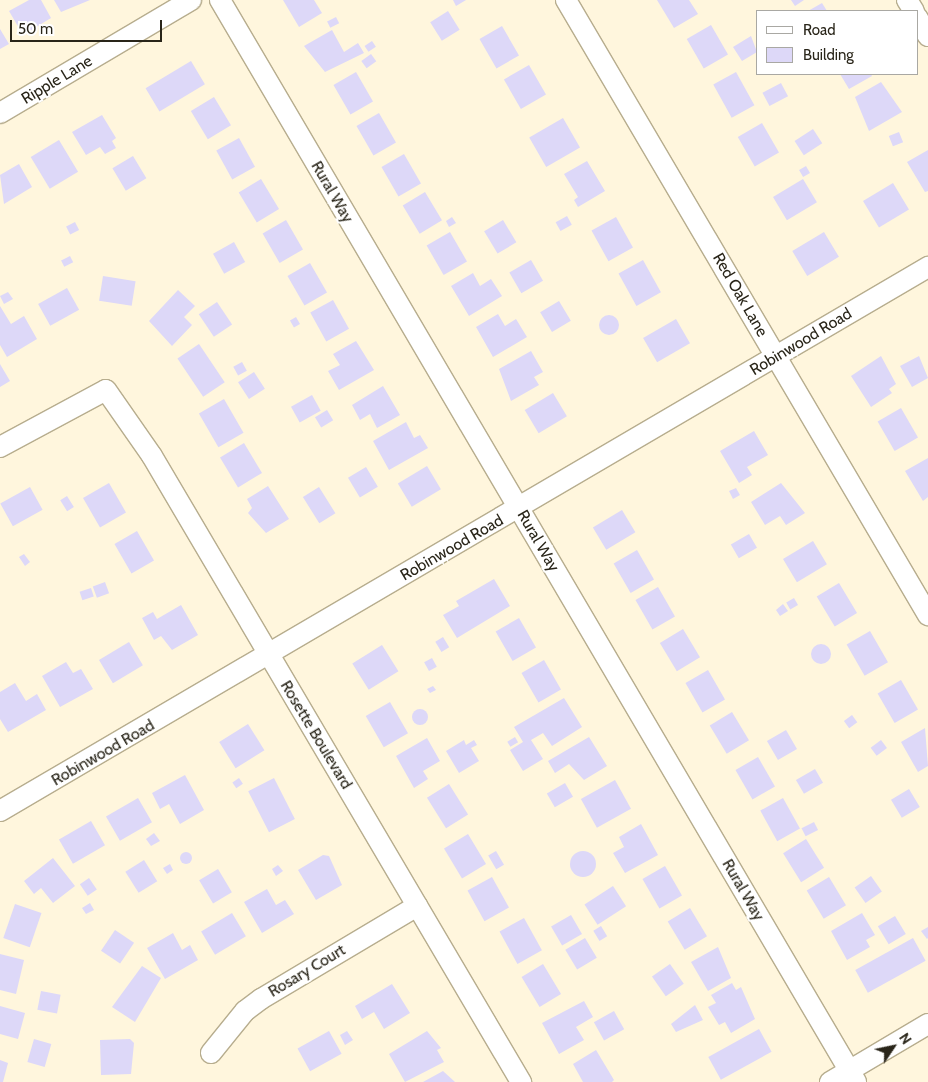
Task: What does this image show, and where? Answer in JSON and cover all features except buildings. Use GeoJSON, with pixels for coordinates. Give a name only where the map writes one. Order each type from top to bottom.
{"type":"FeatureCollection","features":[{"type":"Feature","properties":{"kind":"street","name":"Ripple Lane"},"geometry":{"type":"LineString","coordinates":[[0,113],[191,0]]}},
{"type":"Feature","properties":{"kind":"street","name":"Rural Way"},"geometry":{"type":"LineString","coordinates":[[220,0],[852,1076]]}},
{"type":"Feature","properties":{"kind":"street","name":"Red Oak Lane"},"geometry":{"type":"LineString","coordinates":[[566,0],[928,615]]}},
{"type":"Feature","properties":{"kind":"street"},"geometry":{"type":"LineString","coordinates":[[918,18],[928,36]]}},
{"type":"Feature","properties":{"kind":"street","name":"Robinwood Road"},"geometry":{"type":"LineString","coordinates":[[0,811],[928,267]]}},
{"type":"Feature","properties":{"kind":"street","name":"Rosette Boulevard"},"geometry":{"type":"LineString","coordinates":[[0,447],[106,390],[152,456],[522,1082]]}},
{"type":"Feature","properties":{"kind":"street","name":"Rosary Court"},"geometry":{"type":"LineString","coordinates":[[212,1053],[245,1010],[417,906]]}},
{"type":"Feature","properties":{"kind":"street"},"geometry":{"type":"LineString","coordinates":[[830,1082],[852,1076],[928,1024]]}}]}
